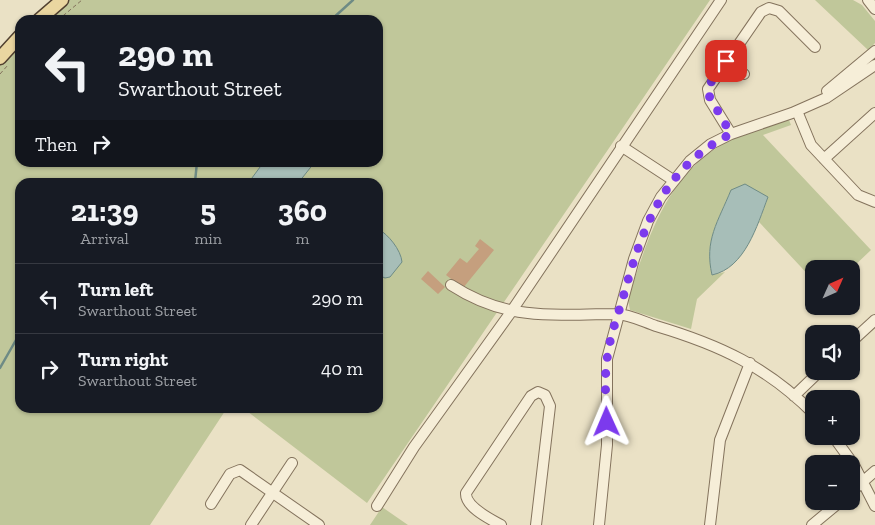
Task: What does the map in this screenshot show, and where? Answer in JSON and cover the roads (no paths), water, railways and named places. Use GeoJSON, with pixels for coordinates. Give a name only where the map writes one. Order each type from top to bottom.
{"type":"FeatureCollection","features":[{"type":"Feature","properties":{"kind":"main road"},"geometry":{"type":"LineString","coordinates":[[38,15],[52,0]]}},
{"type":"Feature","properties":{"kind":"main road"},"geometry":{"type":"LineString","coordinates":[[45,15],[62,0]]}},
{"type":"Feature","properties":{"kind":"main road"},"geometry":{"type":"LineString","coordinates":[[0,58],[15,42]]}},
{"type":"Feature","properties":{"kind":"street"},"geometry":{"type":"LineString","coordinates":[[377,506],[414,447],[511,312],[721,0]]}},
{"type":"Feature","properties":{"kind":"street"},"geometry":{"type":"LineString","coordinates":[[868,0],[875,9]]}},
{"type":"Feature","properties":{"kind":"street"},"geometry":{"type":"LineString","coordinates":[[731,134],[708,94],[709,85],[756,17],[769,8],[779,11],[815,48]]}},
{"type":"Feature","properties":{"kind":"street"},"geometry":{"type":"LineString","coordinates":[[810,104],[875,51]]}},
{"type":"Feature","properties":{"kind":"street"},"geometry":{"type":"LineString","coordinates":[[726,61],[744,74]]}},
{"type":"Feature","properties":{"kind":"street"},"geometry":{"type":"LineString","coordinates":[[599,525],[607,445],[607,359],[634,259],[648,221],[673,180],[700,152],[731,134],[797,111],[826,98],[875,65]]}},
{"type":"Feature","properties":{"kind":"street"},"geometry":{"type":"LineString","coordinates":[[797,111],[808,140],[824,159],[858,195],[875,202]]}},
{"type":"Feature","properties":{"kind":"street"},"geometry":{"type":"LineString","coordinates":[[824,159],[875,113]]}},
{"type":"Feature","properties":{"kind":"street"},"geometry":{"type":"LineString","coordinates":[[621,146],[673,180]]}},
{"type":"Feature","properties":{"kind":"street"},"geometry":{"type":"LineString","coordinates":[[451,285],[478,301],[511,312],[595,316],[618,314],[697,338],[750,363],[805,406]]}},
{"type":"Feature","properties":{"kind":"street"},"geometry":{"type":"LineString","coordinates":[[860,334],[875,320]]}},
{"type":"Feature","properties":{"kind":"street"},"geometry":{"type":"LineString","coordinates":[[710,525],[720,440],[750,363]]}},
{"type":"Feature","properties":{"kind":"street"},"geometry":{"type":"LineString","coordinates":[[794,396],[811,380]]}},
{"type":"Feature","properties":{"kind":"street"},"geometry":{"type":"LineString","coordinates":[[501,525],[471,506],[466,498],[466,493],[531,396],[538,392],[548,397],[550,406],[536,525]]}},
{"type":"Feature","properties":{"kind":"street"},"geometry":{"type":"LineString","coordinates":[[839,445],[863,482],[875,506]]}},
{"type":"Feature","properties":{"kind":"street"},"geometry":{"type":"LineString","coordinates":[[251,525],[292,463]]}},
{"type":"Feature","properties":{"kind":"street"},"geometry":{"type":"LineString","coordinates":[[211,504],[230,474],[237,470],[244,472],[319,525]]}},
{"type":"Feature","properties":{"kind":"street"},"geometry":{"type":"LineString","coordinates":[[860,484],[875,471]]}},
{"type":"Feature","properties":{"kind":"street"},"geometry":{"type":"LineString","coordinates":[[812,525],[830,510]]}},
{"type":"Feature","properties":{"kind":"water"},"geometry":{"type":"Polygon","coordinates":[[[260,167],[311,167],[302,178],[252,178],[260,167]]]}},
{"type":"Feature","properties":{"kind":"water"},"geometry":{"type":"Polygon","coordinates":[[[745,184],[768,197],[754,233],[741,255],[723,271],[712,275],[710,251],[717,222],[731,190],[745,184]]]}},
{"type":"Feature","properties":{"kind":"water"},"geometry":{"type":"Polygon","coordinates":[[[383,233],[399,252],[402,262],[390,277],[383,277],[383,233]]]}},
{"type":"Feature","properties":{"kind":"waterway"},"geometry":{"type":"LineString","coordinates":[[336,15],[353,0]]}},
{"type":"Feature","properties":{"kind":"waterway"},"geometry":{"type":"LineString","coordinates":[[195,178],[196,167]]}},
{"type":"Feature","properties":{"kind":"waterway"},"geometry":{"type":"LineString","coordinates":[[0,368],[15,342]]}}]}
